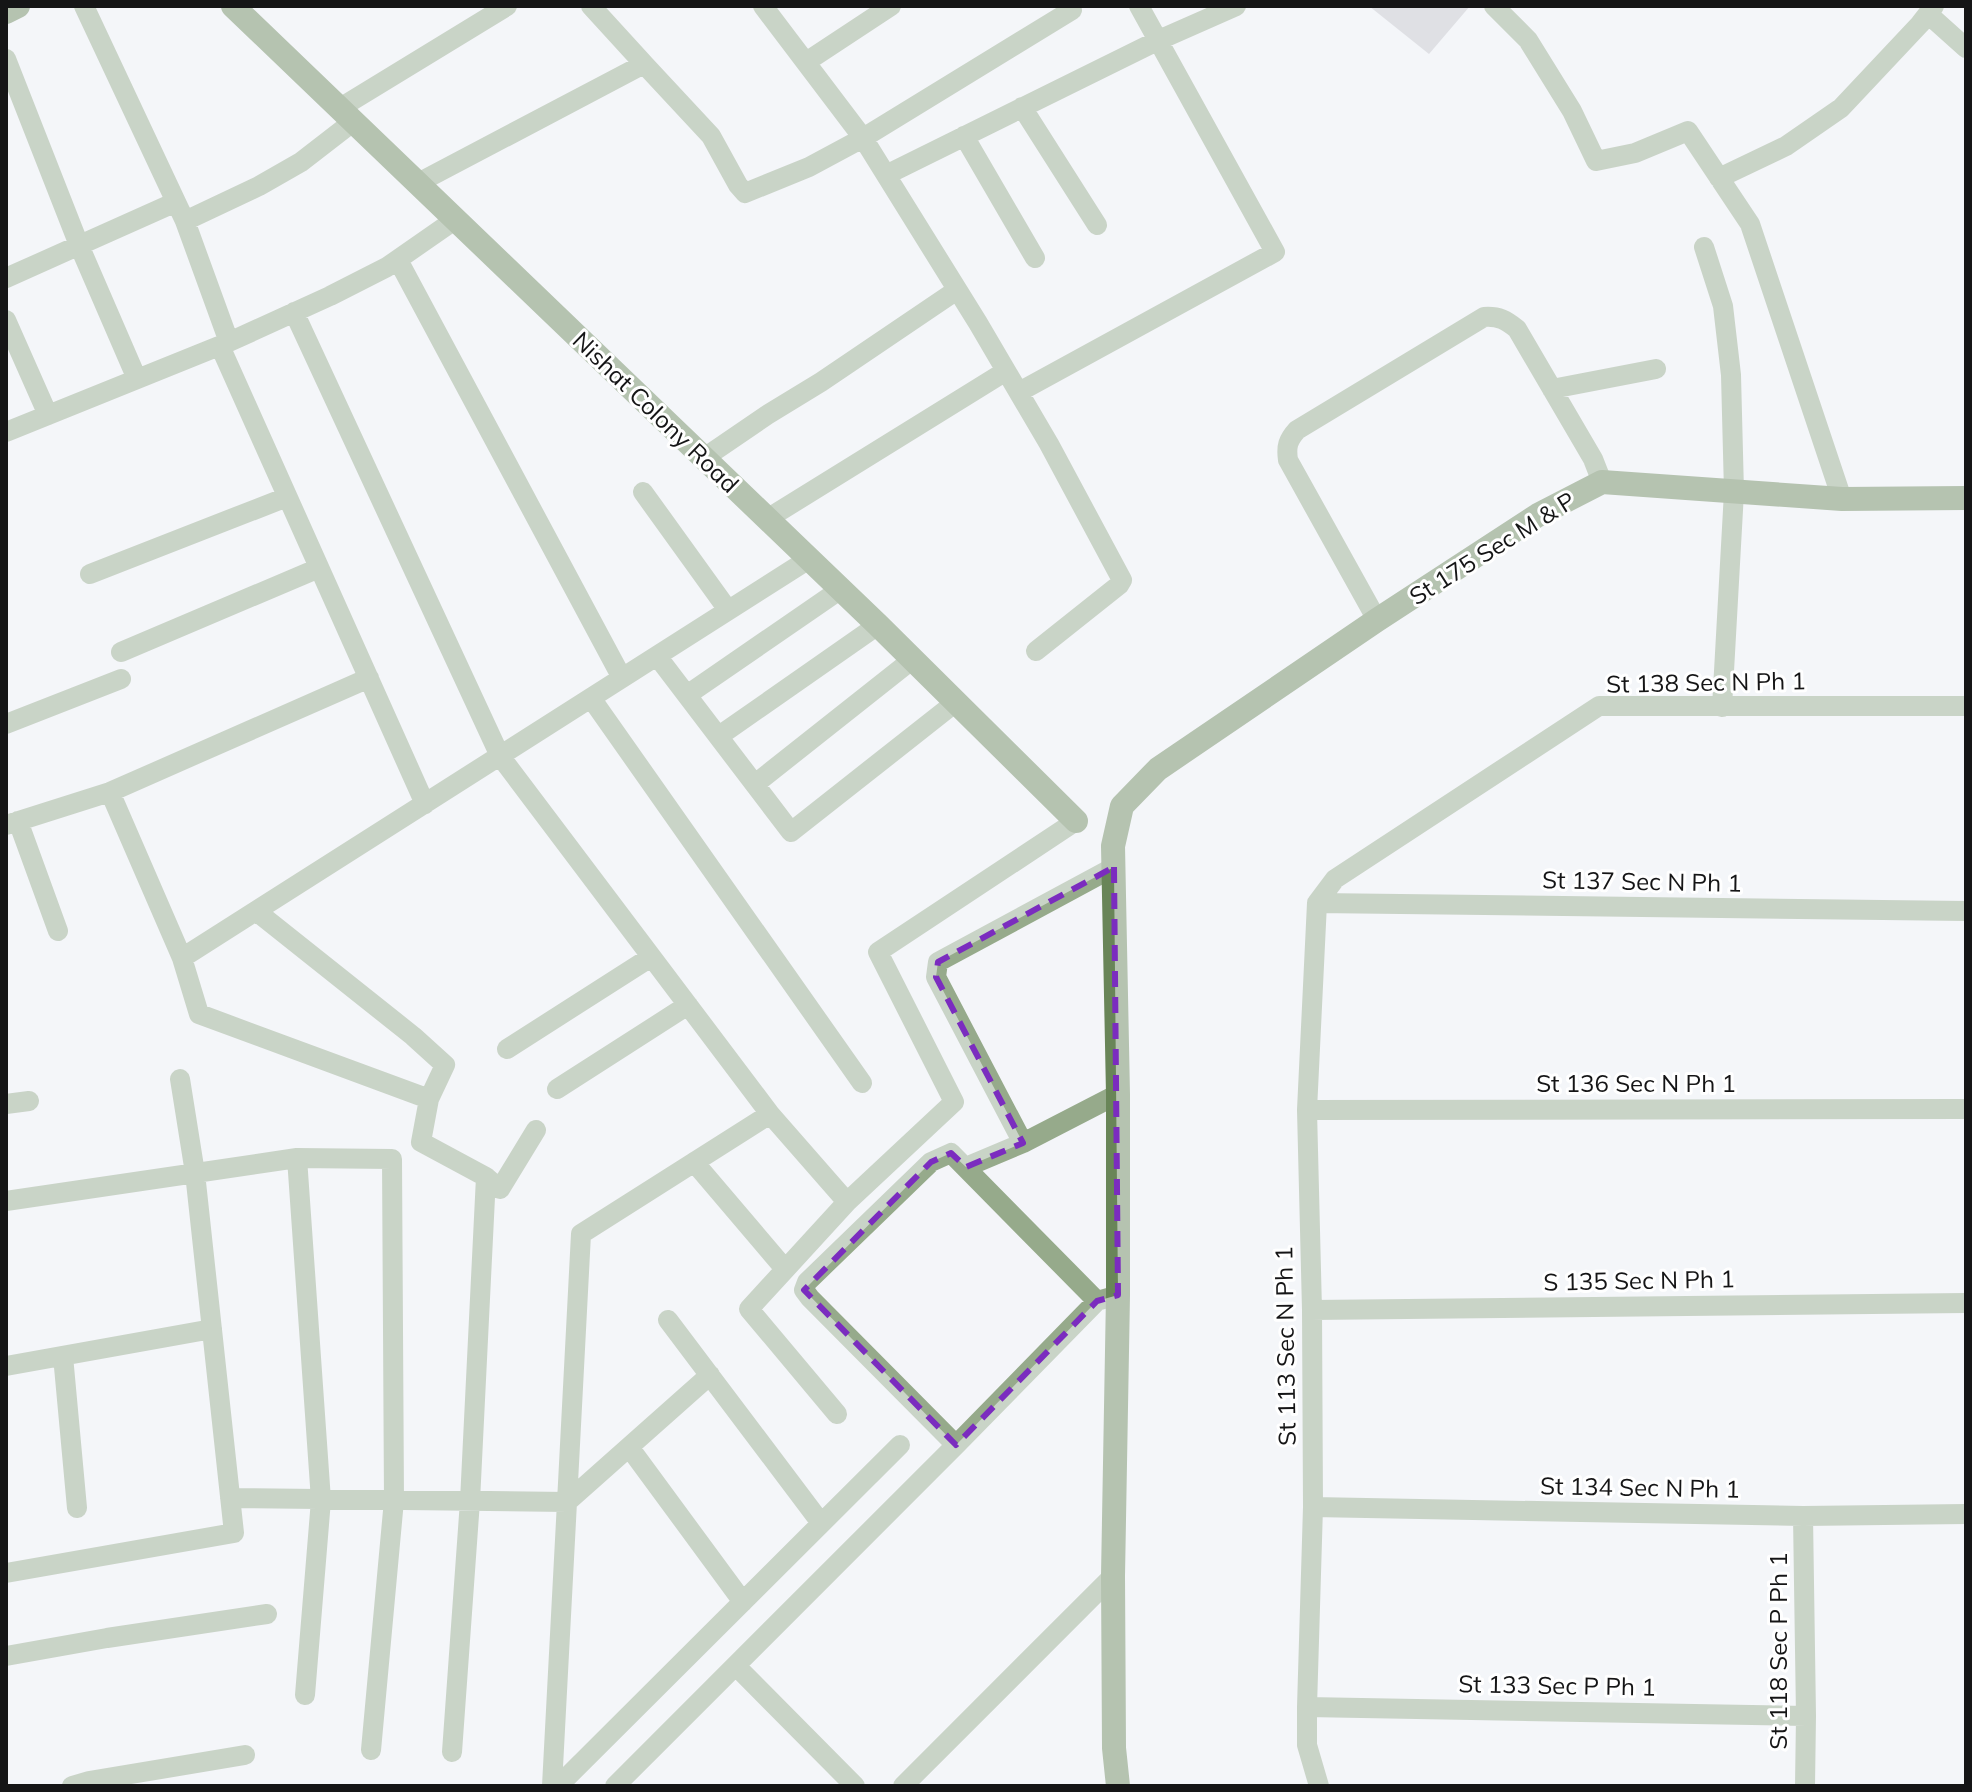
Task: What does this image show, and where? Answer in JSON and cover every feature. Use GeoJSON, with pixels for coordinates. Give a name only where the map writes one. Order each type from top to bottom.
{"type":"FeatureCollection","features":[{"type":"Feature","properties":{"kind":"street"},"geometry":{"type":"LineString","coordinates":[[6,12],[18,6]]}},
{"type":"Feature","properties":{"kind":"street"},"geometry":{"type":"LineString","coordinates":[[84,6],[180,212],[224,344],[287,497],[425,804]]}},
{"type":"Feature","properties":{"kind":"street","name":"Nishat Colony Road"},"geometry":{"type":"LineString","coordinates":[[233,6],[841,589],[1076,821]]}},
{"type":"Feature","properties":{"kind":"street"},"geometry":{"type":"LineString","coordinates":[[6,278],[79,245],[259,186],[301,162],[347,114],[507,6]]}},
{"type":"Feature","properties":{"kind":"street"},"geometry":{"type":"LineString","coordinates":[[591,6],[711,136],[745,193],[809,167],[863,138],[1072,10]]}},
{"type":"Feature","properties":{"kind":"street"},"geometry":{"type":"LineString","coordinates":[[763,6],[863,138],[1019,392],[1122,580],[1036,651]]}},
{"type":"Feature","properties":{"kind":"street"},"geometry":{"type":"LineString","coordinates":[[806,62],[891,6]]}},
{"type":"Feature","properties":{"kind":"street"},"geometry":{"type":"LineString","coordinates":[[1019,392],[1275,252],[1139,6]]}},
{"type":"Feature","properties":{"kind":"street"},"geometry":{"type":"LineString","coordinates":[[886,175],[1159,40],[1236,6]]}},
{"type":"Feature","properties":{"kind":"street"},"geometry":{"type":"LineString","coordinates":[[1494,6],[1528,40],[1572,111],[1596,161],[1635,153],[1688,131],[1750,224],[1842,499]]}},
{"type":"Feature","properties":{"kind":"street"},"geometry":{"type":"LineString","coordinates":[[1719,178],[1786,146],[1841,108],[1931,10],[1966,48]]}},
{"type":"Feature","properties":{"kind":"street"},"geometry":{"type":"LineString","coordinates":[[6,59],[79,245],[137,379]]}},
{"type":"Feature","properties":{"kind":"street"},"geometry":{"type":"LineString","coordinates":[[418,183],[644,64]]}},
{"type":"Feature","properties":{"kind":"street"},"geometry":{"type":"LineString","coordinates":[[1022,107],[1097,225]]}},
{"type":"Feature","properties":{"kind":"street"},"geometry":{"type":"LineString","coordinates":[[964,136],[1035,258]]}},
{"type":"Feature","properties":{"kind":"street"},"geometry":{"type":"LineString","coordinates":[[6,432],[224,344],[294,312],[387,267],[456,219]]}},
{"type":"Feature","properties":{"kind":"street"},"geometry":{"type":"LineString","coordinates":[[1704,247],[1723,306],[1731,375],[1734,492],[1722,707]]}},
{"type":"Feature","properties":{"kind":"street"},"geometry":{"type":"LineString","coordinates":[[398,260],[622,678]]}},
{"type":"Feature","properties":{"kind":"street"},"geometry":{"type":"LineString","coordinates":[[704,458],[957,290]]}},
{"type":"Feature","properties":{"kind":"street"},"geometry":{"type":"LineString","coordinates":[[294,312],[500,756],[770,1114],[847,1202]]}},
{"type":"Feature","properties":{"kind":"street"},"geometry":{"type":"LineString","coordinates":[[1377,620],[1288,460],[1289,438],[1297,430],[1484,317],[1497,316],[1517,329],[1593,459],[1602,482]]}},
{"type":"Feature","properties":{"kind":"street"},"geometry":{"type":"LineString","coordinates":[[6,320],[48,415]]}},
{"type":"Feature","properties":{"kind":"street"},"geometry":{"type":"LineString","coordinates":[[1552,389],[1656,369]]}},
{"type":"Feature","properties":{"kind":"street"},"geometry":{"type":"LineString","coordinates":[[767,519],[1006,371]]}},
{"type":"Feature","properties":{"kind":"street","name":"St 175 Sec M & P"},"geometry":{"type":"LineString","coordinates":[[1118,1786],[1114,1748],[1108,1298],[1118,1094],[1113,857],[1122,806],[1158,769],[1377,620],[1538,515],[1602,482],[1842,499],[1966,498]]}},
{"type":"Feature","properties":{"kind":"street"},"geometry":{"type":"LineString","coordinates":[[643,492],[728,610]]}},
{"type":"Feature","properties":{"kind":"street"},"geometry":{"type":"LineString","coordinates":[[90,574],[287,497]]}},
{"type":"Feature","properties":{"kind":"street"},"geometry":{"type":"LineString","coordinates":[[182,958],[809,559]]}},
{"type":"Feature","properties":{"kind":"street"},"geometry":{"type":"LineString","coordinates":[[121,652],[319,568]]}},
{"type":"Feature","properties":{"kind":"street"},"geometry":{"type":"LineString","coordinates":[[687,695],[841,589]]}},
{"type":"Feature","properties":{"kind":"street"},"geometry":{"type":"LineString","coordinates":[[719,736],[878,625]]}},
{"type":"Feature","properties":{"kind":"street"},"geometry":{"type":"LineString","coordinates":[[657,656],[791,832],[956,702]]}},
{"type":"Feature","properties":{"kind":"street"},"geometry":{"type":"LineString","coordinates":[[755,784],[913,659]]}},
{"type":"Feature","properties":{"kind":"street"},"geometry":{"type":"LineString","coordinates":[[58,931],[12,823],[110,792],[369,678]]}},
{"type":"Feature","properties":{"kind":"street"},"geometry":{"type":"LineString","coordinates":[[6,724],[121,679]]}},
{"type":"Feature","properties":{"kind":"street"},"geometry":{"type":"LineString","coordinates":[[591,698],[862,1083]]}},
{"type":"Feature","properties":{"kind":"street","name":"St 138 Sec N Ph 1"},"geometry":{"type":"LineString","coordinates":[[1317,903],[1335,879],[1599,706],[1966,706]]}},
{"type":"Feature","properties":{"kind":"street"},"geometry":{"type":"LineString","coordinates":[[110,792],[182,958],[199,1014],[429,1099]]}},
{"type":"Feature","properties":{"kind":"street"},"geometry":{"type":"LineString","coordinates":[[837,1414],[749,1309],[847,1202],[954,1102],[878,952],[1076,821]]}},
{"type":"Feature","properties":{"kind":"street"},"geometry":{"type":"LineString","coordinates":[[1023,1143],[936,977],[938,962],[1113,857]]}},
{"type":"Feature","properties":{"kind":"street","name":"St 137 Sec N Ph 1"},"geometry":{"type":"LineString","coordinates":[[1317,903],[1966,911]]}},
{"type":"Feature","properties":{"kind":"street","name":"St 113 Sec N Ph 1"},"geometry":{"type":"LineString","coordinates":[[1317,903],[1307,1110],[1313,1507],[1307,1745],[1319,1786]]}},
{"type":"Feature","properties":{"kind":"street"},"geometry":{"type":"LineString","coordinates":[[256,911],[445,1065],[429,1099],[421,1142],[486,1177],[500,1189],[536,1130]]}},
{"type":"Feature","properties":{"kind":"street"},"geometry":{"type":"LineString","coordinates":[[507,1049],[651,957]]}},
{"type":"Feature","properties":{"kind":"street"},"geometry":{"type":"LineString","coordinates":[[557,1089],[688,1005]]}},
{"type":"Feature","properties":{"kind":"street"},"geometry":{"type":"LineString","coordinates":[[6,1573],[234,1533],[195,1173],[180,1079]]}},
{"type":"Feature","properties":{"kind":"street"},"geometry":{"type":"LineString","coordinates":[[966,1167],[1023,1143],[1118,1094]]}},
{"type":"Feature","properties":{"kind":"street"},"geometry":{"type":"LineString","coordinates":[[6,1104],[29,1101]]}},
{"type":"Feature","properties":{"kind":"street","name":"St 136 Sec N Ph 1"},"geometry":{"type":"LineString","coordinates":[[1307,1110],[1966,1109]]}},
{"type":"Feature","properties":{"kind":"street"},"geometry":{"type":"LineString","coordinates":[[555,1786],[581,1234],[770,1114]]}},
{"type":"Feature","properties":{"kind":"street"},"geometry":{"type":"LineString","coordinates":[[615,1786],[956,1445],[1108,1298],[951,1153],[931,1162],[807,1282],[804,1290],[956,1445]]}},
{"type":"Feature","properties":{"kind":"street"},"geometry":{"type":"LineString","coordinates":[[297,1158],[321,1500],[305,1695]]}},
{"type":"Feature","properties":{"kind":"street"},"geometry":{"type":"LineString","coordinates":[[6,1201],[297,1158],[392,1159],[394,1500],[371,1750]]}},
{"type":"Feature","properties":{"kind":"street"},"geometry":{"type":"LineString","coordinates":[[694,1162],[785,1269]]}},
{"type":"Feature","properties":{"kind":"street"},"geometry":{"type":"LineString","coordinates":[[452,1752],[470,1501],[486,1177]]}},
{"type":"Feature","properties":{"kind":"street","name":"S 135 Sec N Ph 1"},"geometry":{"type":"LineString","coordinates":[[1312,1310],[1966,1303]]}},
{"type":"Feature","properties":{"kind":"street"},"geometry":{"type":"LineString","coordinates":[[668,1320],[821,1523]]}},
{"type":"Feature","properties":{"kind":"street"},"geometry":{"type":"LineString","coordinates":[[6,1366],[212,1329]]}},
{"type":"Feature","properties":{"kind":"street"},"geometry":{"type":"LineString","coordinates":[[63,1356],[77,1508]]}},
{"type":"Feature","properties":{"kind":"street"},"geometry":{"type":"LineString","coordinates":[[230,1498],[567,1502],[710,1375]]}},
{"type":"Feature","properties":{"kind":"street"},"geometry":{"type":"LineString","coordinates":[[555,1786],[900,1445]]}},
{"type":"Feature","properties":{"kind":"street"},"geometry":{"type":"LineString","coordinates":[[629,1447],[743,1602]]}},
{"type":"Feature","properties":{"kind":"street","name":"St 134 Sec N Ph 1"},"geometry":{"type":"LineString","coordinates":[[1313,1507],[1803,1516],[1966,1514]]}},
{"type":"Feature","properties":{"kind":"street","name":"St 118 Sec P Ph 1"},"geometry":{"type":"LineString","coordinates":[[1803,1516],[1805,1786]]}},
{"type":"Feature","properties":{"kind":"street"},"geometry":{"type":"LineString","coordinates":[[903,1786],[1113,1576]]}},
{"type":"Feature","properties":{"kind":"street"},"geometry":{"type":"LineString","coordinates":[[6,1656],[267,1614]]}},
{"type":"Feature","properties":{"kind":"street"},"geometry":{"type":"LineString","coordinates":[[736,1666],[855,1786]]}},
{"type":"Feature","properties":{"kind":"street","name":"St 133 Sec P Ph 1"},"geometry":{"type":"LineString","coordinates":[[1307,1707],[1806,1716]]}},
{"type":"Feature","properties":{"kind":"street"},"geometry":{"type":"LineString","coordinates":[[72,1786],[245,1755]]}},
{"type":"Feature","properties":{"kind":"highlighted area"},"geometry":{"type":"Polygon","coordinates":[[[1114,867],[1118,1295],[1097,1301],[956,1445],[804,1290],[931,1162],[951,1153],[966,1167],[1023,1143],[936,977],[938,962],[1114,867]]]}},
{"type":"Feature","properties":{"kind":"building"},"geometry":{"type":"Polygon","coordinates":[[[1369,6],[1470,6],[1429,54],[1369,6]]]}}]}
